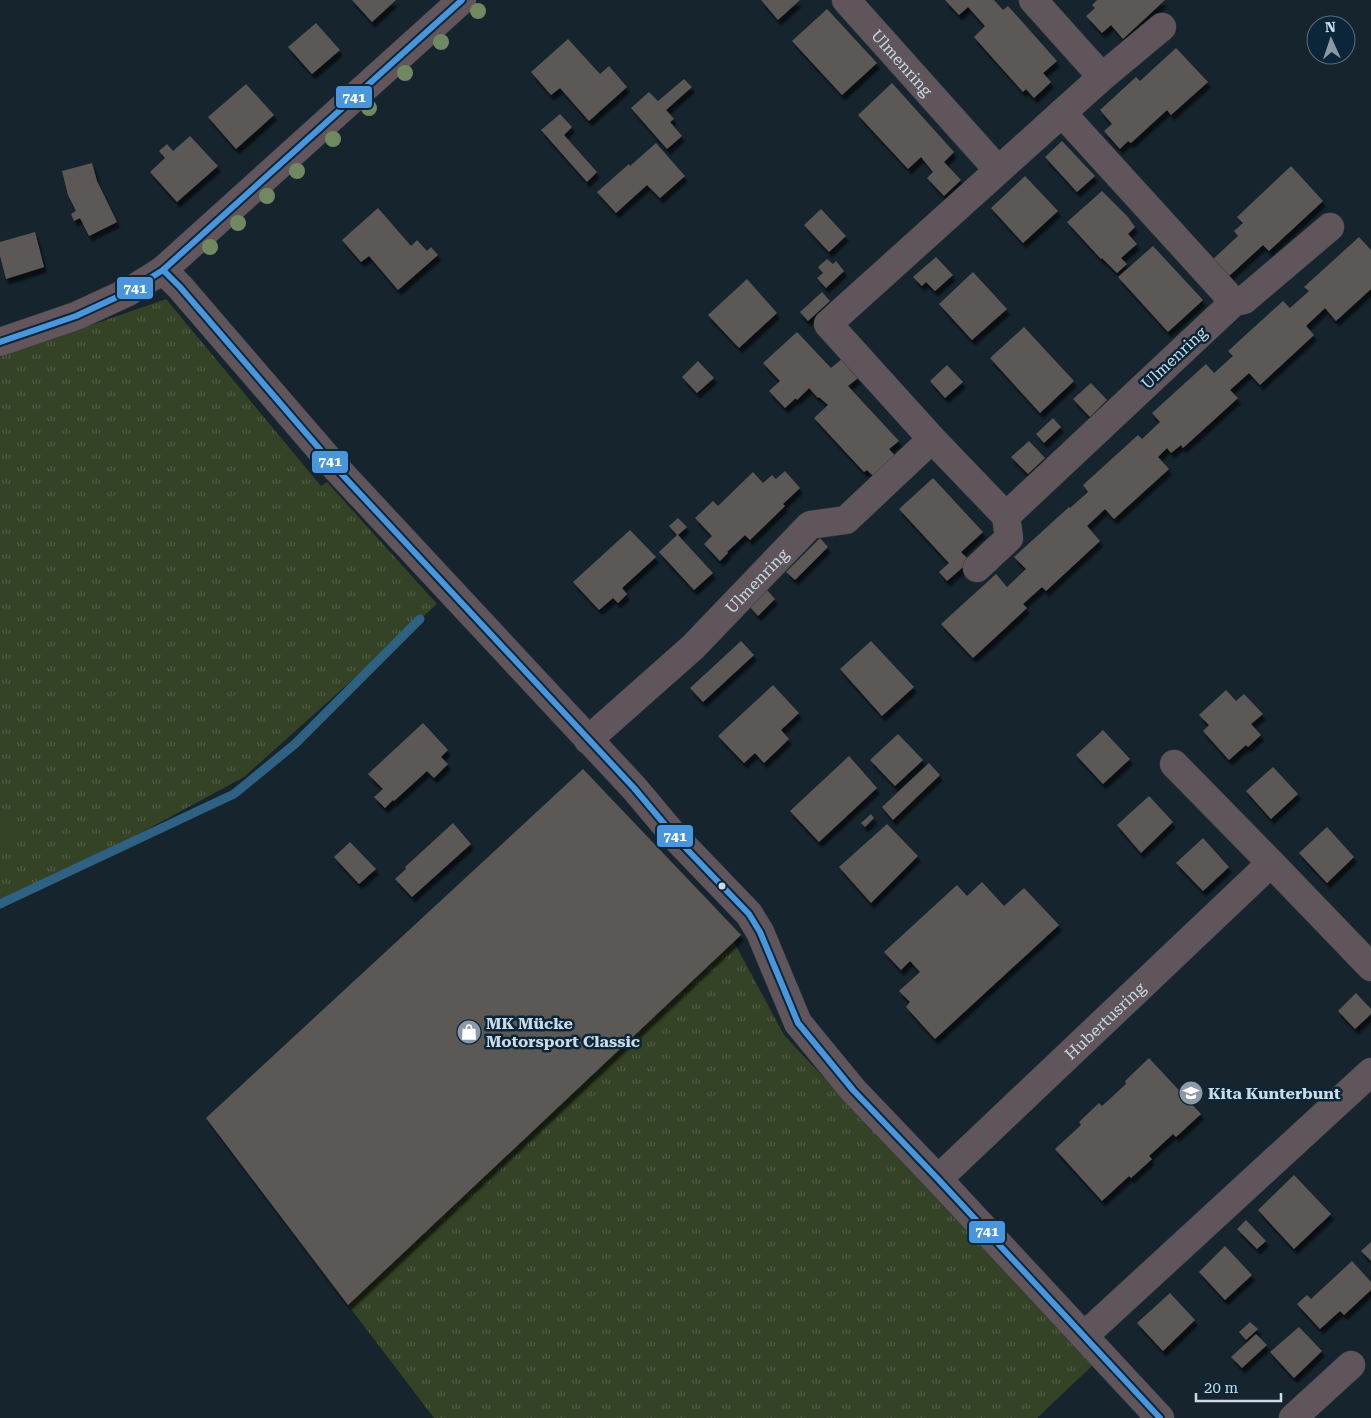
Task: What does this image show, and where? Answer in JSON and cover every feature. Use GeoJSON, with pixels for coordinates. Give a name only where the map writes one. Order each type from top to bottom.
{"type":"FeatureCollection","features":[{"type":"Feature","properties":{"kind":"main road"},"geometry":{"type":"LineString","coordinates":[[0,342],[76,316],[128,292],[163,270],[462,0]]}},
{"type":"Feature","properties":{"kind":"street","name":"Ulmenring"},"geometry":{"type":"LineString","coordinates":[[846,0],[998,170]]}},
{"type":"Feature","properties":{"kind":"street"},"geometry":{"type":"LineString","coordinates":[[1033,0],[1102,76]]}},
{"type":"Feature","properties":{"kind":"street"},"geometry":{"type":"LineString","coordinates":[[977,568],[1009,538],[1006,516],[932,439],[828,324],[1102,76],[1162,27]]}},
{"type":"Feature","properties":{"kind":"street"},"geometry":{"type":"LineString","coordinates":[[1062,113],[1234,302]]}},
{"type":"Feature","properties":{"kind":"street","name":"Ulmenring"},"geometry":{"type":"LineString","coordinates":[[1006,516],[1234,302],[1244,300],[1330,227]]}},
{"type":"Feature","properties":{"kind":"street"},"geometry":{"type":"LineString","coordinates":[[163,270],[180,287],[336,468],[634,788],[677,839],[749,914],[760,932],[798,1023],[853,1090],[1160,1418]]}},
{"type":"Feature","properties":{"kind":"street","name":"Ulmenring"},"geometry":{"type":"LineString","coordinates":[[588,740],[693,647],[810,525],[846,520],[932,439]]}},
{"type":"Feature","properties":{"kind":"street"},"geometry":{"type":"LineString","coordinates":[[1174,764],[1371,967]]}},
{"type":"Feature","properties":{"kind":"street","name":"Hubertusring"},"geometry":{"type":"LineString","coordinates":[[938,1179],[1271,863]]}},
{"type":"Feature","properties":{"kind":"street"},"geometry":{"type":"LineString","coordinates":[[1084,1336],[1371,1072]]}},
{"type":"Feature","properties":{"kind":"street"},"geometry":{"type":"LineString","coordinates":[[1293,1418],[1351,1364]]}},
{"type":"Feature","properties":{"kind":"green space"},"geometry":{"type":"Polygon","coordinates":[[[166,299],[321,486],[327,482],[437,604],[244,777],[0,909],[0,357],[166,299]]]}},
{"type":"Feature","properties":{"kind":"green space"},"geometry":{"type":"Polygon","coordinates":[[[0,816],[17,840],[0,852],[0,816]]]}},
{"type":"Feature","properties":{"kind":"green space"},"geometry":{"type":"Polygon","coordinates":[[[734,942],[784,1035],[1093,1365],[1037,1418],[434,1418],[348,1305],[734,942]]]}},
{"type":"Feature","properties":{"kind":"building"},"geometry":{"type":"Polygon","coordinates":[[[352,0],[396,0],[372,22],[352,0]]]}},
{"type":"Feature","properties":{"kind":"building"},"geometry":{"type":"Polygon","coordinates":[[[761,0],[800,0],[778,20],[761,0]]]}},
{"type":"Feature","properties":{"kind":"building"},"geometry":{"type":"Polygon","coordinates":[[[945,0],[994,0],[1003,10],[1008,6],[1057,61],[1043,73],[1051,82],[1034,98],[1026,89],[1023,92],[974,37],[985,26],[968,7],[959,15],[945,0]]]}},
{"type":"Feature","properties":{"kind":"building"},"geometry":{"type":"Polygon","coordinates":[[[1097,0],[1165,0],[1123,39],[1111,25],[1102,33],[1086,16],[1095,8],[1092,5],[1097,0]]]}},
{"type":"Feature","properties":{"kind":"building"},"geometry":{"type":"Polygon","coordinates":[[[827,9],[877,63],[842,95],[792,41],[827,9]]]}},
{"type":"Feature","properties":{"kind":"building"},"geometry":{"type":"Polygon","coordinates":[[[316,23],[340,50],[312,74],[288,47],[316,23]]]}},
{"type":"Feature","properties":{"kind":"building"},"geometry":{"type":"Polygon","coordinates":[[[568,39],[600,74],[609,66],[627,87],[589,121],[560,88],[551,95],[531,72],[568,39]]]}},
{"type":"Feature","properties":{"kind":"building"},"geometry":{"type":"Polygon","coordinates":[[[1176,48],[1208,82],[1171,115],[1167,110],[1131,143],[1128,141],[1120,149],[1104,131],[1112,124],[1100,110],[1136,77],[1140,81],[1176,48]]]}},
{"type":"Feature","properties":{"kind":"building"},"geometry":{"type":"Polygon","coordinates":[[[684,79],[692,87],[666,110],[674,119],[670,122],[682,136],[667,149],[631,108],[649,92],[658,101],[684,79]]]}},
{"type":"Feature","properties":{"kind":"building"},"geometry":{"type":"Polygon","coordinates":[[[892,83],[954,152],[944,162],[961,180],[944,196],[927,178],[933,172],[921,157],[908,169],[858,115],[892,83]]]}},
{"type":"Feature","properties":{"kind":"building"},"geometry":{"type":"Polygon","coordinates":[[[246,84],[274,115],[236,149],[208,117],[246,84]]]}},
{"type":"Feature","properties":{"kind":"building"},"geometry":{"type":"Polygon","coordinates":[[[560,114],[572,127],[564,135],[597,172],[587,182],[541,130],[560,114]]]}},
{"type":"Feature","properties":{"kind":"building"},"geometry":{"type":"Polygon","coordinates":[[[190,136],[218,166],[177,202],[150,172],[165,158],[159,151],[167,144],[173,151],[190,136]]]}},
{"type":"Feature","properties":{"kind":"building"},"geometry":{"type":"Polygon","coordinates":[[[1062,141],[1095,176],[1077,192],[1045,157],[1062,141]]]}},
{"type":"Feature","properties":{"kind":"building"},"geometry":{"type":"Polygon","coordinates":[[[656,143],[685,176],[660,198],[647,185],[616,213],[597,192],[656,143]]]}},
{"type":"Feature","properties":{"kind":"building"},"geometry":{"type":"Polygon","coordinates":[[[92,163],[97,181],[117,222],[89,236],[80,218],[74,221],[71,214],[76,211],[68,195],[62,171],[92,163]]]}},
{"type":"Feature","properties":{"kind":"building"},"geometry":{"type":"Polygon","coordinates":[[[1291,166],[1323,201],[1269,251],[1263,245],[1228,277],[1212,260],[1238,236],[1234,231],[1243,223],[1237,217],[1291,166]]]}},
{"type":"Feature","properties":{"kind":"building"},"geometry":{"type":"Polygon","coordinates":[[[1025,176],[1058,211],[1023,243],[991,208],[1025,176]]]}},
{"type":"Feature","properties":{"kind":"building"},"geometry":{"type":"Polygon","coordinates":[[[1102,191],[1128,217],[1135,227],[1128,234],[1137,244],[1121,258],[1127,264],[1117,273],[1101,259],[1067,222],[1102,191]]]}},
{"type":"Feature","properties":{"kind":"building"},"geometry":{"type":"Polygon","coordinates":[[[378,208],[411,246],[417,240],[427,251],[431,247],[438,255],[398,290],[369,256],[361,262],[342,240],[378,208]]]}},
{"type":"Feature","properties":{"kind":"building"},"geometry":{"type":"Polygon","coordinates":[[[821,209],[846,236],[829,252],[804,225],[821,209]]]}},
{"type":"Feature","properties":{"kind":"building"},"geometry":{"type":"Polygon","coordinates":[[[35,232],[44,267],[6,279],[0,256],[0,242],[35,232]]]}},
{"type":"Feature","properties":{"kind":"building"},"geometry":{"type":"Polygon","coordinates":[[[1359,237],[1371,250],[1371,289],[1336,321],[1325,308],[1306,326],[1314,335],[1260,385],[1249,373],[1230,390],[1238,398],[1183,448],[1181,445],[1171,453],[1167,448],[1158,457],[1169,469],[1114,519],[1105,509],[1087,526],[1100,541],[1046,591],[1042,587],[1023,604],[1027,608],[973,658],[941,624],[996,574],[1007,587],[1026,569],[1014,557],[1088,492],[1083,485],[1138,435],[1142,439],[1160,422],[1152,413],[1206,364],[1214,373],[1233,356],[1228,351],[1283,301],[1290,308],[1309,291],[1304,287],[1359,237]]]}},
{"type":"Feature","properties":{"kind":"building"},"geometry":{"type":"Polygon","coordinates":[[[1153,246],[1203,300],[1168,332],[1118,277],[1153,246]]]}},
{"type":"Feature","properties":{"kind":"building"},"geometry":{"type":"Polygon","coordinates":[[[936,257],[953,275],[935,291],[926,282],[922,286],[913,277],[936,257]]]}},
{"type":"Feature","properties":{"kind":"building"},"geometry":{"type":"Polygon","coordinates":[[[827,259],[833,264],[836,261],[844,271],[826,288],[817,278],[823,273],[818,267],[827,259]]]}},
{"type":"Feature","properties":{"kind":"building"},"geometry":{"type":"Polygon","coordinates":[[[973,272],[1007,309],[972,340],[939,304],[973,272]]]}},
{"type":"Feature","properties":{"kind":"building"},"geometry":{"type":"Polygon","coordinates":[[[747,279],[777,313],[739,348],[708,315],[747,279]]]}},
{"type":"Feature","properties":{"kind":"building"},"geometry":{"type":"Polygon","coordinates":[[[822,292],[830,301],[808,321],[800,312],[822,292]]]}},
{"type":"Feature","properties":{"kind":"building"},"geometry":{"type":"Polygon","coordinates":[[[1024,327],[1074,381],[1040,413],[990,358],[1024,327]]]}},
{"type":"Feature","properties":{"kind":"building"},"geometry":{"type":"Polygon","coordinates":[[[797,332],[831,368],[843,358],[851,367],[849,369],[858,378],[848,386],[899,441],[889,449],[897,458],[875,478],[867,470],[864,472],[814,418],[828,405],[809,388],[797,400],[796,398],[785,408],[769,391],[780,381],[763,363],[797,332]]]}},
{"type":"Feature","properties":{"kind":"building"},"geometry":{"type":"Polygon","coordinates":[[[698,361],[714,378],[697,393],[682,377],[698,361]]]}},
{"type":"Feature","properties":{"kind":"building"},"geometry":{"type":"Polygon","coordinates":[[[947,365],[963,382],[945,398],[930,381],[947,365]]]}},
{"type":"Feature","properties":{"kind":"building"},"geometry":{"type":"Polygon","coordinates":[[[1091,383],[1107,400],[1090,417],[1073,399],[1091,383]]]}},
{"type":"Feature","properties":{"kind":"building"},"geometry":{"type":"Polygon","coordinates":[[[1053,418],[1061,427],[1044,443],[1036,434],[1053,418]]]}},
{"type":"Feature","properties":{"kind":"building"},"geometry":{"type":"Polygon","coordinates":[[[1029,441],[1045,458],[1028,474],[1011,457],[1029,441]]]}},
{"type":"Feature","properties":{"kind":"building"},"geometry":{"type":"Polygon","coordinates":[[[785,471],[800,488],[783,504],[785,506],[750,540],[745,535],[720,561],[704,544],[712,536],[695,518],[713,501],[718,506],[753,472],[763,483],[772,475],[776,479],[785,471]]]}},
{"type":"Feature","properties":{"kind":"building"},"geometry":{"type":"Polygon","coordinates":[[[933,478],[983,532],[961,552],[970,561],[947,581],[939,572],[949,563],[899,509],[933,478]]]}},
{"type":"Feature","properties":{"kind":"building"},"geometry":{"type":"Polygon","coordinates":[[[678,518],[687,527],[678,535],[713,573],[694,590],[659,552],[677,535],[669,526],[678,518]]]}},
{"type":"Feature","properties":{"kind":"building"},"geometry":{"type":"Polygon","coordinates":[[[630,530],[656,557],[622,588],[627,594],[618,603],[613,598],[599,610],[573,582],[630,530]]]}},
{"type":"Feature","properties":{"kind":"building"},"geometry":{"type":"Polygon","coordinates":[[[820,538],[828,547],[795,580],[786,572],[820,538]]]}},
{"type":"Feature","properties":{"kind":"building"},"geometry":{"type":"Polygon","coordinates":[[[767,590],[775,599],[758,616],[750,607],[767,590]]]}},
{"type":"Feature","properties":{"kind":"building"},"geometry":{"type":"Polygon","coordinates":[[[741,641],[754,655],[703,702],[690,688],[741,641]]]}},
{"type":"Feature","properties":{"kind":"building"},"geometry":{"type":"Polygon","coordinates":[[[871,641],[914,687],[882,716],[840,669],[871,641]]]}},
{"type":"Feature","properties":{"kind":"building"},"geometry":{"type":"Polygon","coordinates":[[[773,685],[799,713],[781,730],[789,739],[764,763],[755,753],[744,763],[718,736],[773,685]]]}},
{"type":"Feature","properties":{"kind":"building"},"geometry":{"type":"Polygon","coordinates":[[[1226,690],[1236,701],[1244,694],[1263,714],[1251,724],[1261,735],[1229,760],[1203,731],[1209,725],[1199,715],[1226,690]]]}},
{"type":"Feature","properties":{"kind":"building"},"geometry":{"type":"Polygon","coordinates":[[[423,723],[448,750],[441,757],[448,764],[434,778],[427,771],[385,808],[374,797],[383,789],[368,774],[423,723]]]}},
{"type":"Feature","properties":{"kind":"building"},"geometry":{"type":"Polygon","coordinates":[[[1103,730],[1130,759],[1103,784],[1076,755],[1103,730]]]}},
{"type":"Feature","properties":{"kind":"building"},"geometry":{"type":"Polygon","coordinates":[[[898,734],[923,760],[895,786],[870,760],[898,734]]]}},
{"type":"Feature","properties":{"kind":"building"},"geometry":{"type":"Polygon","coordinates":[[[849,756],[877,788],[819,842],[790,811],[849,756]]]}},
{"type":"Feature","properties":{"kind":"building"},"geometry":{"type":"Polygon","coordinates":[[[929,763],[940,775],[893,820],[882,807],[929,763]]]}},
{"type":"Feature","properties":{"kind":"building"},"geometry":{"type":"Polygon","coordinates":[[[1273,767],[1298,794],[1271,819],[1246,791],[1273,767]]]}},
{"type":"Feature","properties":{"kind":"building","name":"MK Mücke Motorsport Classic"},"geometry":{"type":"Polygon","coordinates":[[[583,769],[741,935],[348,1305],[206,1118],[583,769]]]}},
{"type":"Feature","properties":{"kind":"building"},"geometry":{"type":"Polygon","coordinates":[[[1149,796],[1173,822],[1141,853],[1117,825],[1149,796]]]}},
{"type":"Feature","properties":{"kind":"building"},"geometry":{"type":"Polygon","coordinates":[[[871,814],[874,818],[865,827],[861,823],[871,814]]]}},
{"type":"Feature","properties":{"kind":"building"},"geometry":{"type":"Polygon","coordinates":[[[453,823],[471,844],[412,897],[395,879],[406,869],[405,867],[453,823]]]}},
{"type":"Feature","properties":{"kind":"building"},"geometry":{"type":"Polygon","coordinates":[[[887,824],[918,856],[871,903],[839,867],[887,824]]]}},
{"type":"Feature","properties":{"kind":"building"},"geometry":{"type":"Polygon","coordinates":[[[1327,827],[1354,857],[1327,883],[1299,853],[1327,827]]]}},
{"type":"Feature","properties":{"kind":"building"},"geometry":{"type":"Polygon","coordinates":[[[1203,838],[1229,867],[1203,891],[1176,863],[1203,838]]]}},
{"type":"Feature","properties":{"kind":"building"},"geometry":{"type":"Polygon","coordinates":[[[350,842],[376,869],[359,884],[334,857],[350,842]]]}},
{"type":"Feature","properties":{"kind":"building"},"geometry":{"type":"Polygon","coordinates":[[[982,882],[1004,906],[1024,888],[1059,925],[935,1039],[906,1007],[910,1002],[899,991],[920,972],[910,961],[901,970],[884,952],[957,885],[967,896],[982,882]]]}},
{"type":"Feature","properties":{"kind":"building"},"geometry":{"type":"Polygon","coordinates":[[[1356,993],[1371,1009],[1371,1014],[1355,1029],[1338,1011],[1356,993]]]}},
{"type":"Feature","properties":{"kind":"building"},"geometry":{"type":"Polygon","coordinates":[[[1149,1058],[1201,1114],[1176,1137],[1173,1134],[1149,1156],[1152,1159],[1131,1178],[1129,1176],[1102,1201],[1055,1149],[1081,1125],[1079,1122],[1099,1103],[1102,1106],[1126,1084],[1125,1081],[1149,1058]]]}},
{"type":"Feature","properties":{"kind":"building"},"geometry":{"type":"Polygon","coordinates":[[[1294,1175],[1331,1214],[1294,1249],[1258,1210],[1294,1175]]]}},
{"type":"Feature","properties":{"kind":"building"},"geometry":{"type":"Polygon","coordinates":[[[1246,1220],[1266,1241],[1257,1249],[1237,1229],[1246,1220]]]}},
{"type":"Feature","properties":{"kind":"building"},"geometry":{"type":"Polygon","coordinates":[[[1371,1242],[1371,1261],[1361,1251],[1371,1242]]]}},
{"type":"Feature","properties":{"kind":"building"},"geometry":{"type":"Polygon","coordinates":[[[1225,1246],[1252,1275],[1225,1300],[1199,1272],[1225,1246]]]}},
{"type":"Feature","properties":{"kind":"building"},"geometry":{"type":"Polygon","coordinates":[[[1352,1261],[1371,1282],[1371,1290],[1344,1315],[1340,1311],[1320,1329],[1297,1304],[1307,1295],[1311,1299],[1352,1261]]]}},
{"type":"Feature","properties":{"kind":"building"},"geometry":{"type":"Polygon","coordinates":[[[1170,1293],[1195,1320],[1163,1351],[1137,1323],[1170,1293]]]}},
{"type":"Feature","properties":{"kind":"building"},"geometry":{"type":"Polygon","coordinates":[[[1250,1322],[1258,1329],[1246,1340],[1239,1332],[1250,1322]]]}},
{"type":"Feature","properties":{"kind":"building"},"geometry":{"type":"Polygon","coordinates":[[[1299,1327],[1322,1351],[1294,1378],[1270,1352],[1299,1327]]]}},
{"type":"Feature","properties":{"kind":"building"},"geometry":{"type":"Polygon","coordinates":[[[1256,1334],[1267,1345],[1242,1368],[1231,1357],[1256,1334]]]}},
{"type":"Feature","properties":{"kind":"waterway"},"geometry":{"type":"LineString","coordinates":[[0,904],[234,794],[295,744],[420,619]]}},
{"type":"Feature","properties":{"kind":"transit line","name":"741"},"geometry":{"type":"LineString","coordinates":[[0,342],[76,316],[128,292],[163,270],[462,0]]}},
{"type":"Feature","properties":{"kind":"transit line","name":"741"},"geometry":{"type":"LineString","coordinates":[[163,270],[180,287],[336,468],[634,788],[677,839],[749,914],[760,932],[798,1023],[853,1090],[1160,1418]]}},
{"type":"Feature","properties":{"kind":"place","name":"MK Mücke Motorsport Classic"},"geometry":{"type":"Point","coordinates":[469,1032]}},
{"type":"Feature","properties":{"kind":"place","name":"Kita Kunterbunt"},"geometry":{"type":"Point","coordinates":[1191,1093]}}]}
